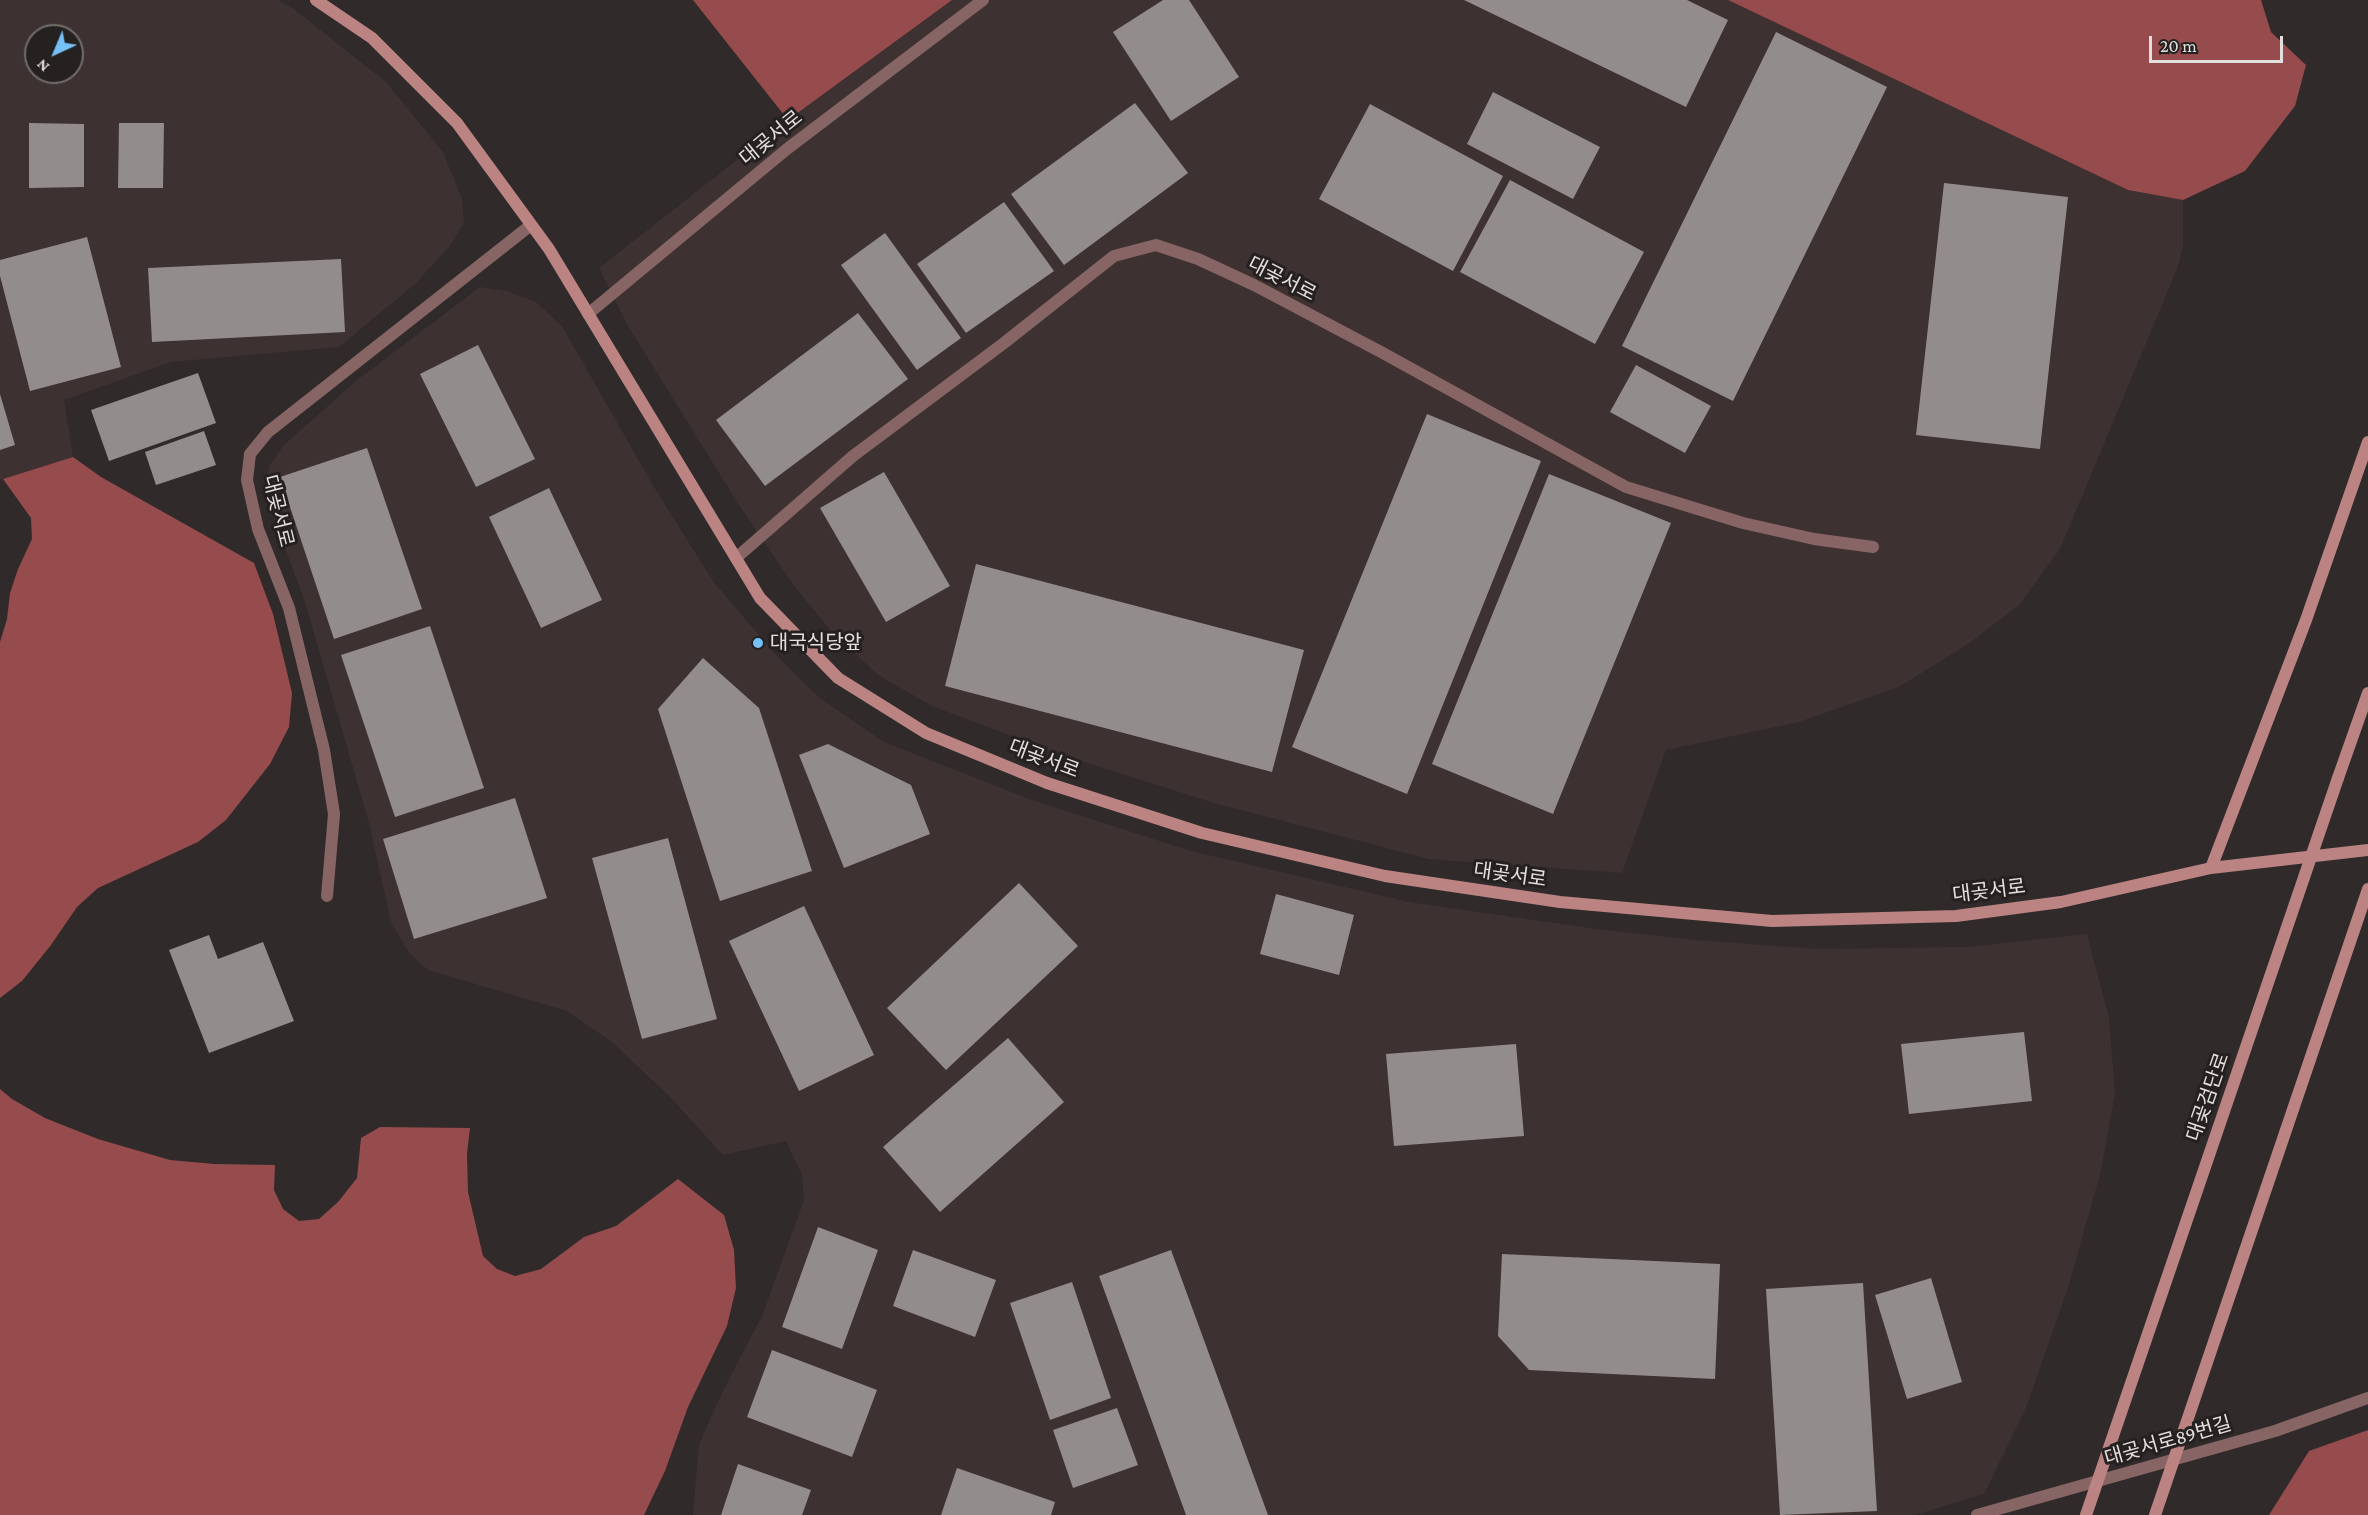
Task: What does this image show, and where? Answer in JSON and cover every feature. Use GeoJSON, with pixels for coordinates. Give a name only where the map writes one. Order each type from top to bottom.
{"type":"FeatureCollection","features":[{"type":"Feature","properties":{"kind":"street","name":"대곶서로"},"geometry":{"type":"LineString","coordinates":[[316,0],[372,38],[457,123],[549,249],[760,598],[838,678],[926,733],[1047,783],[1202,833],[1385,876],[1560,902],[1772,921],[1956,916],[2061,902],[2211,868],[2368,850]]}},
{"type":"Feature","properties":{"kind":"street"},"geometry":{"type":"LineString","coordinates":[[2211,868],[2306,620],[2368,442]]}},
{"type":"Feature","properties":{"kind":"street","name":"대곶검단로"},"geometry":{"type":"LineString","coordinates":[[2086,1515],[2368,693]]}},
{"type":"Feature","properties":{"kind":"street"},"geometry":{"type":"LineString","coordinates":[[2155,1515],[2368,890]]}},
{"type":"Feature","properties":{"kind":"lane","name":"대곶서로"},"geometry":{"type":"LineString","coordinates":[[588,314],[787,149],[984,0]]}},
{"type":"Feature","properties":{"kind":"lane","name":"대곶서로"},"geometry":{"type":"LineString","coordinates":[[327,896],[334,814],[324,750],[289,608],[258,529],[247,480],[250,454],[268,432],[531,225]]}},
{"type":"Feature","properties":{"kind":"lane","name":"대곶서로"},"geometry":{"type":"LineString","coordinates":[[736,558],[853,456],[1004,343],[1114,256],[1156,245],[1198,259],[1254,285],[1626,487],[1743,523],[1814,539],[1873,547]]}},
{"type":"Feature","properties":{"kind":"lane","name":"대곶서로89번길"},"geometry":{"type":"LineString","coordinates":[[1977,1515],[2275,1431],[2368,1398]]}},
{"type":"Feature","properties":{"kind":"shaded area"},"geometry":{"type":"Polygon","coordinates":[[[0,0],[278,0],[294,9],[386,82],[443,152],[462,199],[464,223],[449,247],[415,284],[339,347],[171,362],[64,400],[73,457],[0,480],[0,0]]]}},
{"type":"Feature","properties":{"kind":"shaded area"},"geometry":{"type":"Polygon","coordinates":[[[693,0],[952,0],[788,120],[693,0]]]}},
{"type":"Feature","properties":{"kind":"shaded area"},"geometry":{"type":"Polygon","coordinates":[[[952,0],[1728,0],[2128,190],[2183,200],[2183,246],[2177,269],[2060,549],[2019,605],[1968,644],[1899,687],[1799,722],[1666,750],[1622,873],[1429,859],[1214,803],[1062,755],[932,706],[878,675],[832,632],[794,586],[739,505],[628,326],[599,268],[788,120],[952,0]]]}},
{"type":"Feature","properties":{"kind":"shaded area"},"geometry":{"type":"Polygon","coordinates":[[[1728,0],[2261,0],[2271,32],[2306,65],[2295,106],[2245,171],[2183,200],[2128,190],[1728,0]]]}},
{"type":"Feature","properties":{"kind":"shaded area"},"geometry":{"type":"Polygon","coordinates":[[[480,287],[507,291],[536,302],[562,326],[654,487],[713,581],[774,653],[820,698],[884,742],[1032,800],[1191,851],[1409,902],[1596,929],[1696,940],[1817,949],[1967,947],[2087,934],[2109,1018],[2115,1094],[2101,1171],[2068,1288],[2026,1408],[1984,1494],[1915,1515],[693,1515],[699,1444],[722,1393],[762,1316],[804,1200],[802,1175],[786,1141],[723,1155],[671,1098],[612,1042],[567,1011],[428,970],[410,954],[391,922],[369,823],[305,602],[265,494],[269,466],[284,445],[356,381],[480,287]]]}},
{"type":"Feature","properties":{"kind":"shaded area"},"geometry":{"type":"Polygon","coordinates":[[[73,457],[101,477],[254,563],[273,614],[292,693],[289,727],[270,764],[226,820],[198,842],[98,888],[77,907],[51,945],[22,981],[0,998],[0,642],[7,619],[10,593],[32,539],[31,518],[3,479],[73,457]]]}},
{"type":"Feature","properties":{"kind":"shaded area"},"geometry":{"type":"Polygon","coordinates":[[[0,1089],[12,1099],[45,1118],[98,1139],[170,1160],[214,1164],[275,1165],[274,1190],[283,1209],[299,1221],[319,1219],[338,1202],[357,1178],[361,1138],[380,1127],[470,1128],[467,1154],[468,1192],[483,1256],[497,1269],[515,1276],[541,1269],[584,1237],[616,1226],[678,1179],[724,1215],[734,1250],[736,1288],[727,1326],[688,1407],[665,1471],[644,1515],[0,1515],[0,1089]]]}},
{"type":"Feature","properties":{"kind":"shaded area"},"geometry":{"type":"Polygon","coordinates":[[[2368,1430],[2368,1515],[2269,1515],[2309,1451],[2368,1430]]]}},
{"type":"Feature","properties":{"kind":"building"},"geometry":{"type":"Polygon","coordinates":[[[1163,0],[1189,0],[1239,77],[1171,121],[1113,32],[1163,0]]]}},
{"type":"Feature","properties":{"kind":"building"},"geometry":{"type":"Polygon","coordinates":[[[1464,0],[1687,0],[1728,20],[1686,107],[1464,0]]]}},
{"type":"Feature","properties":{"kind":"building"},"geometry":{"type":"Polygon","coordinates":[[[1776,32],[1887,87],[1733,401],[1622,346],[1776,32]]]}},
{"type":"Feature","properties":{"kind":"building"},"geometry":{"type":"Polygon","coordinates":[[[1493,92],[1600,147],[1573,199],[1467,144],[1493,92]]]}},
{"type":"Feature","properties":{"kind":"building"},"geometry":{"type":"Polygon","coordinates":[[[1135,103],[1188,173],[1064,265],[1011,194],[1135,103]]]}},
{"type":"Feature","properties":{"kind":"building"},"geometry":{"type":"Polygon","coordinates":[[[1370,104],[1503,176],[1453,271],[1319,199],[1370,104]]]}},
{"type":"Feature","properties":{"kind":"building"},"geometry":{"type":"Polygon","coordinates":[[[29,123],[84,124],[84,187],[29,188],[29,123]]]}},
{"type":"Feature","properties":{"kind":"building"},"geometry":{"type":"Polygon","coordinates":[[[119,123],[164,123],[163,188],[118,188],[119,123]]]}},
{"type":"Feature","properties":{"kind":"building"},"geometry":{"type":"Polygon","coordinates":[[[1510,180],[1644,252],[1595,344],[1460,272],[1510,180]]]}},
{"type":"Feature","properties":{"kind":"building"},"geometry":{"type":"Polygon","coordinates":[[[1944,183],[2068,197],[2040,449],[1916,435],[1944,183]]]}},
{"type":"Feature","properties":{"kind":"building"},"geometry":{"type":"Polygon","coordinates":[[[1004,202],[1054,271],[966,333],[917,264],[1004,202]]]}},
{"type":"Feature","properties":{"kind":"building"},"geometry":{"type":"Polygon","coordinates":[[[885,233],[961,338],[917,370],[841,265],[885,233]]]}},
{"type":"Feature","properties":{"kind":"building"},"geometry":{"type":"Polygon","coordinates":[[[87,237],[121,367],[30,391],[0,276],[0,260],[87,237]]]}},
{"type":"Feature","properties":{"kind":"building"},"geometry":{"type":"Polygon","coordinates":[[[341,259],[345,332],[152,342],[148,268],[341,259]]]}},
{"type":"Feature","properties":{"kind":"building"},"geometry":{"type":"Polygon","coordinates":[[[858,313],[908,379],[765,486],[716,420],[858,313]]]}},
{"type":"Feature","properties":{"kind":"building"},"geometry":{"type":"Polygon","coordinates":[[[478,345],[535,459],[476,487],[420,374],[478,345]]]}},
{"type":"Feature","properties":{"kind":"building"},"geometry":{"type":"Polygon","coordinates":[[[1636,365],[1711,406],[1685,453],[1610,412],[1636,365]]]}},
{"type":"Feature","properties":{"kind":"building"},"geometry":{"type":"Polygon","coordinates":[[[198,373],[216,423],[109,461],[91,410],[198,373]]]}},
{"type":"Feature","properties":{"kind":"building"},"geometry":{"type":"Polygon","coordinates":[[[0,394],[15,445],[0,450],[0,394]]]}},
{"type":"Feature","properties":{"kind":"building"},"geometry":{"type":"Polygon","coordinates":[[[1427,414],[1541,461],[1407,794],[1292,747],[1427,414]]]}},
{"type":"Feature","properties":{"kind":"building"},"geometry":{"type":"Polygon","coordinates":[[[204,431],[216,465],[156,485],[145,452],[204,431]]]}},
{"type":"Feature","properties":{"kind":"building"},"geometry":{"type":"Polygon","coordinates":[[[367,448],[422,609],[334,639],[280,477],[367,448]]]}},
{"type":"Feature","properties":{"kind":"building"},"geometry":{"type":"Polygon","coordinates":[[[884,472],[950,586],[886,622],[820,508],[884,472]]]}},
{"type":"Feature","properties":{"kind":"building"},"geometry":{"type":"Polygon","coordinates":[[[1549,474],[1671,523],[1553,814],[1432,764],[1549,474]]]}},
{"type":"Feature","properties":{"kind":"building"},"geometry":{"type":"Polygon","coordinates":[[[549,488],[602,600],[541,628],[489,517],[549,488]]]}},
{"type":"Feature","properties":{"kind":"building"},"geometry":{"type":"Polygon","coordinates":[[[976,564],[1304,650],[1272,772],[945,686],[976,564]]]}},
{"type":"Feature","properties":{"kind":"building"},"geometry":{"type":"Polygon","coordinates":[[[430,626],[484,788],[395,817],[341,655],[430,626]]]}},
{"type":"Feature","properties":{"kind":"building"},"geometry":{"type":"Polygon","coordinates":[[[703,658],[759,708],[812,871],[720,901],[658,709],[703,658]]]}},
{"type":"Feature","properties":{"kind":"building"},"geometry":{"type":"Polygon","coordinates":[[[828,744],[911,785],[930,834],[844,868],[799,755],[828,744]]]}},
{"type":"Feature","properties":{"kind":"building"},"geometry":{"type":"Polygon","coordinates":[[[515,798],[547,898],[414,939],[383,839],[515,798]]]}},
{"type":"Feature","properties":{"kind":"building"},"geometry":{"type":"Polygon","coordinates":[[[668,838],[717,1019],[642,1039],[592,858],[668,838]]]}},
{"type":"Feature","properties":{"kind":"building"},"geometry":{"type":"Polygon","coordinates":[[[1019,883],[1078,946],[946,1070],[887,1008],[1019,883]]]}},
{"type":"Feature","properties":{"kind":"building"},"geometry":{"type":"Polygon","coordinates":[[[1276,894],[1354,915],[1339,975],[1260,954],[1276,894]]]}},
{"type":"Feature","properties":{"kind":"building"},"geometry":{"type":"Polygon","coordinates":[[[804,906],[874,1055],[799,1091],[729,941],[804,906]]]}},
{"type":"Feature","properties":{"kind":"building"},"geometry":{"type":"Polygon","coordinates":[[[209,935],[218,959],[263,942],[294,1021],[209,1053],[169,950],[209,935]]]}},
{"type":"Feature","properties":{"kind":"building"},"geometry":{"type":"Polygon","coordinates":[[[2024,1032],[2032,1101],[1909,1114],[1901,1044],[2024,1032]]]}},
{"type":"Feature","properties":{"kind":"building"},"geometry":{"type":"Polygon","coordinates":[[[1008,1038],[1064,1102],[940,1212],[883,1147],[1008,1038]]]}},
{"type":"Feature","properties":{"kind":"building"},"geometry":{"type":"Polygon","coordinates":[[[1516,1044],[1524,1136],[1394,1146],[1386,1054],[1516,1044]]]}},
{"type":"Feature","properties":{"kind":"building"},"geometry":{"type":"Polygon","coordinates":[[[818,1227],[878,1250],[842,1349],[782,1327],[818,1227]]]}},
{"type":"Feature","properties":{"kind":"building"},"geometry":{"type":"Polygon","coordinates":[[[913,1250],[996,1280],[975,1337],[893,1306],[913,1250]]]}},
{"type":"Feature","properties":{"kind":"building"},"geometry":{"type":"Polygon","coordinates":[[[1171,1250],[1268,1515],[1186,1515],[1099,1276],[1171,1250]]]}},
{"type":"Feature","properties":{"kind":"building"},"geometry":{"type":"Polygon","coordinates":[[[1502,1254],[1720,1264],[1715,1379],[1529,1370],[1498,1336],[1502,1254]]]}},
{"type":"Feature","properties":{"kind":"building"},"geometry":{"type":"Polygon","coordinates":[[[1931,1278],[1962,1382],[1907,1399],[1875,1295],[1931,1278]]]}},
{"type":"Feature","properties":{"kind":"building"},"geometry":{"type":"Polygon","coordinates":[[[1072,1282],[1111,1398],[1050,1420],[1010,1303],[1072,1282]]]}},
{"type":"Feature","properties":{"kind":"building"},"geometry":{"type":"Polygon","coordinates":[[[1863,1283],[1877,1511],[1780,1515],[1766,1289],[1863,1283]]]}},
{"type":"Feature","properties":{"kind":"building"},"geometry":{"type":"Polygon","coordinates":[[[772,1350],[877,1390],[852,1457],[747,1417],[772,1350]]]}},
{"type":"Feature","properties":{"kind":"building"},"geometry":{"type":"Polygon","coordinates":[[[1117,1408],[1138,1465],[1073,1488],[1053,1430],[1117,1408]]]}},
{"type":"Feature","properties":{"kind":"building"},"geometry":{"type":"Polygon","coordinates":[[[738,1464],[811,1490],[802,1515],[721,1515],[738,1464]]]}},
{"type":"Feature","properties":{"kind":"building"},"geometry":{"type":"Polygon","coordinates":[[[957,1468],[1055,1502],[1051,1515],[941,1515],[957,1468]]]}},
{"type":"Feature","properties":{"kind":"place","name":"대국식당앞"},"geometry":{"type":"Point","coordinates":[758,643]}}]}
